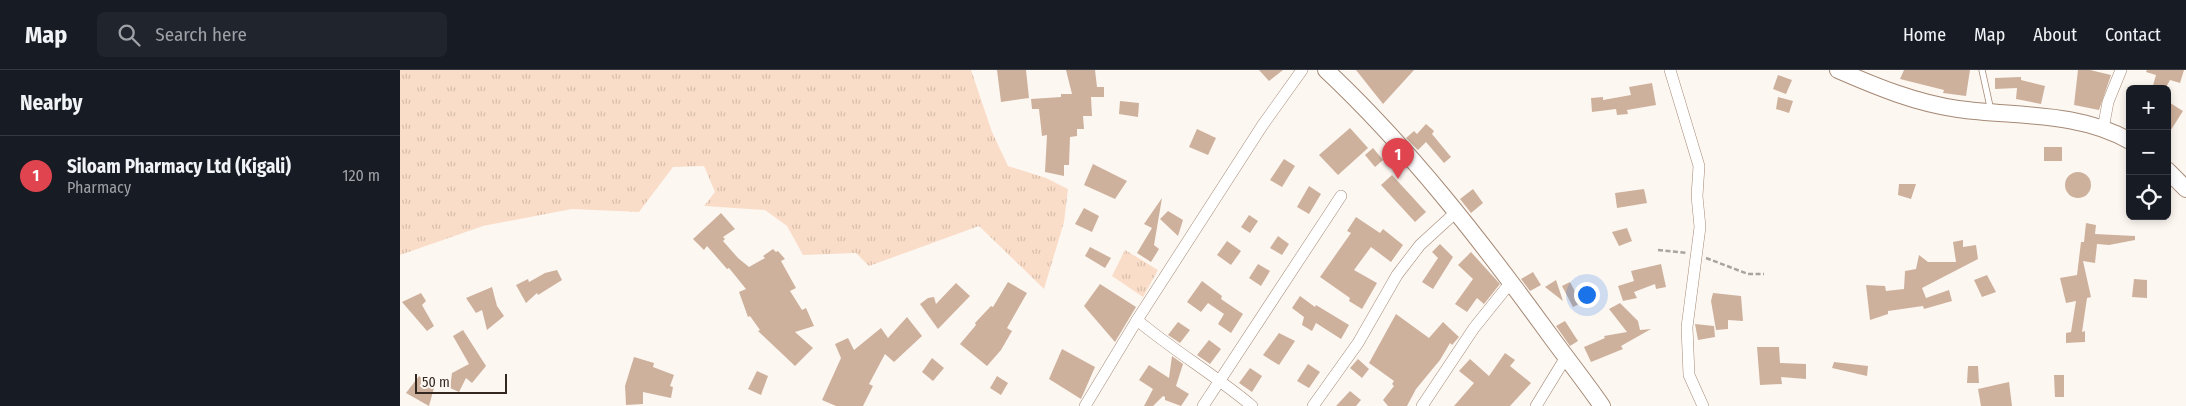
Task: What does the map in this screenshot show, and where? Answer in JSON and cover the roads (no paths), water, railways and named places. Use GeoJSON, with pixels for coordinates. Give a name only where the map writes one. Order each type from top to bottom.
{"type":"FeatureCollection","features":[{"type":"Feature","properties":{"kind":"main road"},"geometry":{"type":"LineString","coordinates":[[1326,70],[1405,150],[1435,185],[1511,282],[1602,406]]}},
{"type":"Feature","properties":{"kind":"main road"},"geometry":{"type":"LineString","coordinates":[[1838,70],[1891,92],[1933,105],[1992,113],[2070,119],[2103,129],[2126,139]]}},
{"type":"Feature","properties":{"kind":"main road"},"geometry":{"type":"LineString","coordinates":[[2171,174],[2186,188]]}},
{"type":"Feature","properties":{"kind":"street"},"geometry":{"type":"LineString","coordinates":[[1086,406],[1137,320],[1262,126],[1302,70]]}},
{"type":"Feature","properties":{"kind":"street"},"geometry":{"type":"LineString","coordinates":[[1670,70],[1699,166],[1700,226],[1698,254],[1687,327],[1689,375],[1703,406]]}},
{"type":"Feature","properties":{"kind":"street"},"geometry":{"type":"LineString","coordinates":[[2103,129],[2108,102],[2121,70]]}},
{"type":"Feature","properties":{"kind":"street"},"geometry":{"type":"LineString","coordinates":[[1203,406],[1340,196]]}},
{"type":"Feature","properties":{"kind":"street"},"geometry":{"type":"LineString","coordinates":[[1314,406],[1358,343],[1397,275],[1420,245],[1456,213]]}},
{"type":"Feature","properties":{"kind":"street"},"geometry":{"type":"LineString","coordinates":[[1422,406],[1474,328],[1511,282]]}},
{"type":"Feature","properties":{"kind":"street"},"geometry":{"type":"LineString","coordinates":[[1137,320],[1166,344],[1221,381],[1252,406]]}},
{"type":"Feature","properties":{"kind":"street"},"geometry":{"type":"LineString","coordinates":[[1536,406],[1566,358]]}},
{"type":"Feature","properties":{"kind":"lane"},"geometry":{"type":"LineString","coordinates":[[1982,70],[1992,113]]}},
{"type":"Feature","properties":{"kind":"place","name":"Siloam Pharmacy Ltd (Kigali)"},"geometry":{"type":"Point","coordinates":[1398,179]}}]}
